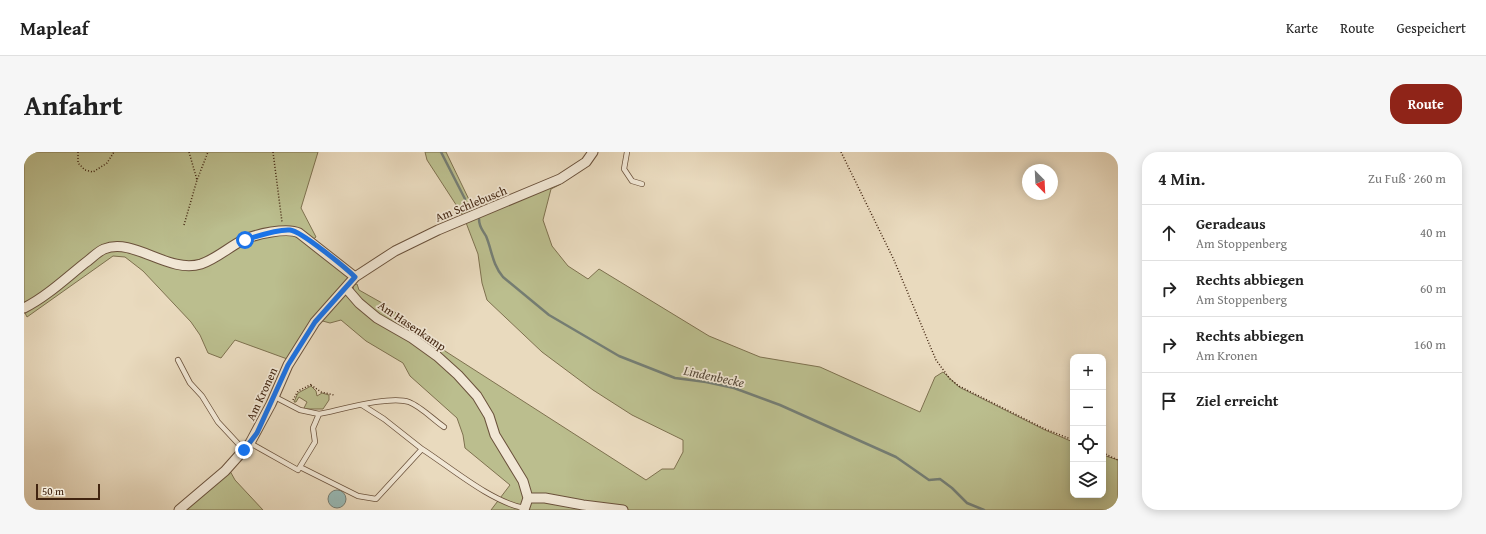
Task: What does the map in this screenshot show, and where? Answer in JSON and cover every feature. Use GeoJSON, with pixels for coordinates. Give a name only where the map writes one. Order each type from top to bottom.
{"type":"FeatureCollection","features":[{"type":"Feature","properties":{"kind":"street","name":"Am Schlebusch"},"geometry":{"type":"LineString","coordinates":[[355,277],[395,251],[438,230],[560,179],[586,162],[593,152]]}},
{"type":"Feature","properties":{"kind":"street"},"geometry":{"type":"LineString","coordinates":[[24,308],[53,288],[103,249],[121,247],[180,266],[202,264],[245,240],[283,230],[292,230],[299,234],[355,277]]}},
{"type":"Feature","properties":{"kind":"street","name":"Am Kronen"},"geometry":{"type":"LineString","coordinates":[[179,510],[225,471],[247,447],[275,397],[288,365],[315,322],[355,277]]}},
{"type":"Feature","properties":{"kind":"street","name":"Am Hasenkamp"},"geometry":{"type":"LineString","coordinates":[[346,288],[359,304],[377,318],[412,338],[437,356],[458,375],[477,396],[489,416],[495,435],[519,473],[528,498]]}},
{"type":"Feature","properties":{"kind":"street"},"geometry":{"type":"LineString","coordinates":[[524,509],[528,498],[545,498],[623,510]]}},
{"type":"Feature","properties":{"kind":"lane"},"geometry":{"type":"LineString","coordinates":[[627,152],[624,169],[632,181],[642,184]]}},
{"type":"Feature","properties":{"kind":"lane"},"geometry":{"type":"LineString","coordinates":[[178,360],[190,382],[202,396],[218,422],[247,447],[298,470],[315,442],[313,428],[319,414]]}},
{"type":"Feature","properties":{"kind":"lane"},"geometry":{"type":"LineString","coordinates":[[275,397],[300,410],[319,414],[380,401],[396,400],[410,402],[444,427]]}},
{"type":"Feature","properties":{"kind":"lane"},"geometry":{"type":"LineString","coordinates":[[362,405],[384,419],[422,449],[484,490],[514,506],[524,509]]}},
{"type":"Feature","properties":{"kind":"lane"},"geometry":{"type":"LineString","coordinates":[[300,467],[358,496],[376,499],[422,449]]}},
{"type":"Feature","properties":{"kind":"path"},"geometry":{"type":"LineString","coordinates":[[78,152],[78,163],[85,170],[93,172],[107,163],[114,152]]}},
{"type":"Feature","properties":{"kind":"path"},"geometry":{"type":"LineString","coordinates":[[189,152],[197,180]]}},
{"type":"Feature","properties":{"kind":"path"},"geometry":{"type":"LineString","coordinates":[[184,225],[197,180],[208,152]]}},
{"type":"Feature","properties":{"kind":"path"},"geometry":{"type":"LineString","coordinates":[[273,152],[283,230]]}},
{"type":"Feature","properties":{"kind":"path"},"geometry":{"type":"LineString","coordinates":[[841,152],[894,260],[936,360],[942,370],[959,386],[1045,429],[1070,439]]}},
{"type":"Feature","properties":{"kind":"path"},"geometry":{"type":"LineString","coordinates":[[290,405],[298,391],[311,384],[321,392],[334,395]]}},
{"type":"Feature","properties":{"kind":"path"},"geometry":{"type":"LineString","coordinates":[[1106,454],[1118,460]]}},
{"type":"Feature","properties":{"kind":"green space"},"geometry":{"type":"Polygon","coordinates":[[[24,152],[318,152],[301,208],[316,237],[312,240],[276,229],[201,262],[180,264],[105,246],[24,306],[24,152]]]}},
{"type":"Feature","properties":{"kind":"green space"},"geometry":{"type":"Polygon","coordinates":[[[425,152],[446,152],[475,212],[464,217],[427,160],[425,152]]]}},
{"type":"Feature","properties":{"kind":"green space"},"geometry":{"type":"Polygon","coordinates":[[[560,182],[561,184],[551,189],[543,220],[552,246],[568,266],[588,279],[599,269],[709,336],[760,357],[820,367],[920,412],[935,377],[943,372],[959,387],[1045,430],[1070,441],[1070,498],[1106,498],[1106,456],[1118,460],[1118,510],[491,510],[510,485],[465,448],[463,435],[457,418],[410,376],[403,363],[366,341],[341,320],[330,323],[319,320],[341,295],[346,295],[384,321],[354,293],[353,285],[357,284],[359,290],[382,303],[439,344],[445,351],[646,480],[662,469],[674,469],[683,452],[683,440],[632,415],[593,390],[542,352],[487,300],[482,283],[478,254],[465,220],[560,182]]]}},
{"type":"Feature","properties":{"kind":"green space"},"geometry":{"type":"Polygon","coordinates":[[[283,233],[296,234],[348,277],[349,280],[290,360],[235,340],[221,358],[208,353],[200,335],[191,322],[143,271],[125,257],[113,256],[27,317],[24,311],[104,250],[121,248],[202,266],[245,241],[283,233]]]}},
{"type":"Feature","properties":{"kind":"green space"},"geometry":{"type":"Polygon","coordinates":[[[311,386],[316,391],[317,396],[322,393],[329,395],[329,400],[323,409],[304,408],[307,402],[299,397],[296,402],[294,402],[298,393],[311,386]]]}},
{"type":"Feature","properties":{"kind":"green space"},"geometry":{"type":"Polygon","coordinates":[[[230,471],[235,480],[263,510],[182,510],[230,471]]]}},
{"type":"Feature","properties":{"kind":"water"},"geometry":{"type":"Polygon","coordinates":[[[337,490],[343,493],[346,499],[343,505],[337,508],[331,505],[328,499],[331,493],[337,490]]]}},
{"type":"Feature","properties":{"kind":"waterway","name":"Lindenbecke"},"geometry":{"type":"LineString","coordinates":[[441,152],[465,199]]}},
{"type":"Feature","properties":{"kind":"waterway","name":"Lindenbecke"},"geometry":{"type":"LineString","coordinates":[[479,219],[480,226],[486,236],[494,262],[503,277],[549,315],[619,356],[675,378],[706,382],[734,388],[780,405],[896,457],[929,480],[940,479],[952,488],[967,503],[984,510]]}},
{"type":"Feature","properties":{"kind":"route"},"geometry":{"type":"LineString","coordinates":[[244,450],[257,433],[288,365],[315,322],[355,277],[315,245],[292,230],[283,230],[245,240]]}}]}
